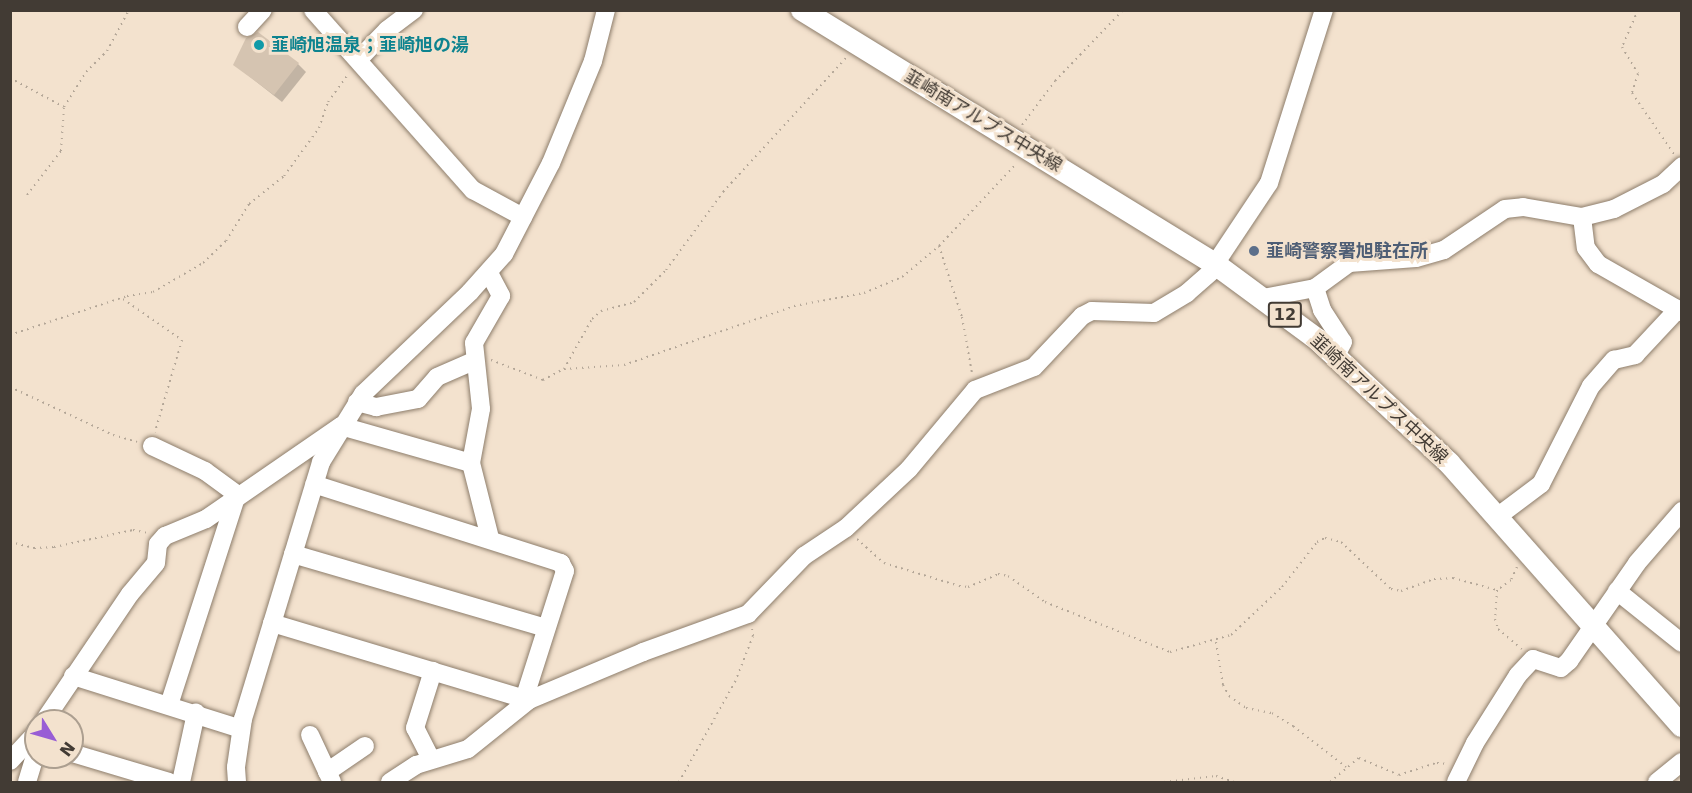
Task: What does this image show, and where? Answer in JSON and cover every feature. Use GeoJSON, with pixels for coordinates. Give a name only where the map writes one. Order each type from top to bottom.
{"type":"FeatureCollection","features":[{"type":"Feature","properties":{"kind":"main road","name":"韮崎南アルプス中央線"},"geometry":{"type":"LineString","coordinates":[[802,10],[1216,265],[1263,298],[1336,356],[1418,432],[1526,549],[1682,726]]}},
{"type":"Feature","properties":{"kind":"street"},"geometry":{"type":"LineString","coordinates":[[247,27],[263,10]]}},
{"type":"Feature","properties":{"kind":"street"},"geometry":{"type":"LineString","coordinates":[[313,10],[359,59],[473,190],[524,217]]}},
{"type":"Feature","properties":{"kind":"street"},"geometry":{"type":"LineString","coordinates":[[359,59],[387,30],[414,10]]}},
{"type":"Feature","properties":{"kind":"street"},"geometry":{"type":"LineString","coordinates":[[237,783],[236,767],[241,729],[314,484],[341,426],[357,402],[394,360],[489,273],[524,217],[551,163],[593,61],[606,10]]}},
{"type":"Feature","properties":{"kind":"street"},"geometry":{"type":"LineString","coordinates":[[390,783],[431,759],[468,749],[529,700],[644,652],[748,614],[804,556],[846,528],[909,469],[975,390],[1034,367],[1082,315],[1092,311],[1154,313],[1167,308],[1216,265],[1269,183],[1324,10]]}},
{"type":"Feature","properties":{"kind":"street"},"geometry":{"type":"LineString","coordinates":[[1263,298],[1315,288],[1349,263],[1416,258],[1444,250],[1505,209],[1523,207],[1582,217],[1614,209],[1663,184],[1678,161]]}},
{"type":"Feature","properties":{"kind":"street"},"geometry":{"type":"LineString","coordinates":[[1497,517],[1541,484],[1591,386],[1614,360],[1635,355],[1679,306],[1598,264],[1586,248],[1582,217]]}},
{"type":"Feature","properties":{"kind":"street"},"geometry":{"type":"LineString","coordinates":[[489,273],[501,296],[474,343],[474,361],[481,409],[471,463],[490,538]]}},
{"type":"Feature","properties":{"kind":"street"},"geometry":{"type":"LineString","coordinates":[[1315,288],[1322,310],[1343,342],[1336,356]]}},
{"type":"Feature","properties":{"kind":"street"},"geometry":{"type":"LineString","coordinates":[[357,402],[376,407],[418,399],[437,377],[474,361]]}},
{"type":"Feature","properties":{"kind":"street"},"geometry":{"type":"LineString","coordinates":[[341,426],[471,463]]}},
{"type":"Feature","properties":{"kind":"street"},"geometry":{"type":"LineString","coordinates":[[52,709],[73,676],[156,563],[161,540],[206,519],[341,426]]}},
{"type":"Feature","properties":{"kind":"street"},"geometry":{"type":"LineString","coordinates":[[152,446],[205,471],[237,497]]}},
{"type":"Feature","properties":{"kind":"street"},"geometry":{"type":"LineString","coordinates":[[314,484],[490,538],[561,563],[565,571],[527,690],[529,700]]}},
{"type":"Feature","properties":{"kind":"street"},"geometry":{"type":"LineString","coordinates":[[169,705],[237,497]]}},
{"type":"Feature","properties":{"kind":"street"},"geometry":{"type":"LineString","coordinates":[[1459,775],[1502,698],[1533,659],[1560,668],[1617,591],[1682,511]]}},
{"type":"Feature","properties":{"kind":"street"},"geometry":{"type":"LineString","coordinates":[[292,554],[546,628]]}},
{"type":"Feature","properties":{"kind":"street"},"geometry":{"type":"LineString","coordinates":[[1617,591],[1682,644]]}},
{"type":"Feature","properties":{"kind":"street"},"geometry":{"type":"LineString","coordinates":[[272,623],[529,700]]}},
{"type":"Feature","properties":{"kind":"street"},"geometry":{"type":"LineString","coordinates":[[431,759],[415,728],[433,671]]}},
{"type":"Feature","properties":{"kind":"street"},"geometry":{"type":"LineString","coordinates":[[73,676],[241,729]]}},
{"type":"Feature","properties":{"kind":"street"},"geometry":{"type":"LineString","coordinates":[[181,783],[196,713]]}},
{"type":"Feature","properties":{"kind":"street"},"geometry":{"type":"LineString","coordinates":[[310,735],[330,777],[365,746]]}},
{"type":"Feature","properties":{"kind":"street"},"geometry":{"type":"LineString","coordinates":[[10,761],[24,746]]}},
{"type":"Feature","properties":{"kind":"street"},"geometry":{"type":"LineString","coordinates":[[84,757],[169,783]]}},
{"type":"Feature","properties":{"kind":"street"},"geometry":{"type":"LineString","coordinates":[[1657,783],[1682,762]]}},
{"type":"Feature","properties":{"kind":"path"},"geometry":{"type":"LineString","coordinates":[[27,195],[61,151],[64,107],[86,72],[107,51],[129,10]]}},
{"type":"Feature","properties":{"kind":"path"},"geometry":{"type":"LineString","coordinates":[[474,361],[487,358],[543,380],[564,369],[624,365],[794,306],[864,292],[902,277],[939,246],[1021,144],[1055,81],[1123,10]]}},
{"type":"Feature","properties":{"kind":"path"},"geometry":{"type":"LineString","coordinates":[[1638,10],[1622,46],[1638,74],[1632,93],[1678,161]]}},
{"type":"Feature","properties":{"kind":"path"},"geometry":{"type":"LineString","coordinates":[[564,369],[592,319],[601,311],[634,302],[666,270],[723,192],[831,77],[856,44]]}},
{"type":"Feature","properties":{"kind":"path"},"geometry":{"type":"LineString","coordinates":[[10,335],[122,298],[153,292],[179,279],[226,242],[249,204],[284,176],[319,128],[328,102],[359,59]]}},
{"type":"Feature","properties":{"kind":"path"},"geometry":{"type":"LineString","coordinates":[[10,78],[64,107]]}},
{"type":"Feature","properties":{"kind":"path"},"geometry":{"type":"LineString","coordinates":[[939,246],[962,317],[975,390]]}},
{"type":"Feature","properties":{"kind":"path"},"geometry":{"type":"LineString","coordinates":[[10,387],[113,435],[152,446],[182,340],[122,298]]}},
{"type":"Feature","properties":{"kind":"path"},"geometry":{"type":"LineString","coordinates":[[846,528],[884,563],[968,587],[998,574],[1008,576],[1045,602],[1134,635],[1161,650],[1170,652],[1216,641],[1240,627],[1282,587],[1317,542],[1324,538],[1341,542],[1391,589],[1401,591],[1434,579],[1453,578],[1497,590]]}},
{"type":"Feature","properties":{"kind":"path"},"geometry":{"type":"LineString","coordinates":[[10,542],[34,548],[54,547],[133,530],[143,530],[161,540]]}},
{"type":"Feature","properties":{"kind":"path"},"geometry":{"type":"LineString","coordinates":[[1526,549],[1510,580],[1497,590],[1494,609],[1498,629],[1533,659]]}},
{"type":"Feature","properties":{"kind":"path"},"geometry":{"type":"LineString","coordinates":[[679,783],[735,682],[753,636],[748,614]]}},
{"type":"Feature","properties":{"kind":"path"},"geometry":{"type":"LineString","coordinates":[[1216,641],[1223,685],[1229,696],[1246,708],[1272,713],[1293,726],[1346,767]]}},
{"type":"Feature","properties":{"kind":"path"},"geometry":{"type":"LineString","coordinates":[[1330,783],[1359,758],[1399,775],[1437,763],[1459,775]]}},
{"type":"Feature","properties":{"kind":"path"},"geometry":{"type":"LineString","coordinates":[[1164,783],[1216,776],[1234,783]]}},
{"type":"Feature","properties":{"kind":"building","name":"韮崎旭温泉；韮崎旭の湯"},"geometry":{"type":"Polygon","coordinates":[[[258,32],[299,63],[274,95],[233,65],[246,38],[258,32]]]}},
{"type":"Feature","properties":{"kind":"place","name":"韮崎旭温泉；韮崎旭の湯"},"geometry":{"type":"Point","coordinates":[259,45]}},
{"type":"Feature","properties":{"kind":"place","name":"韮崎警察署旭駐在所"},"geometry":{"type":"Point","coordinates":[1254,251]}}]}
